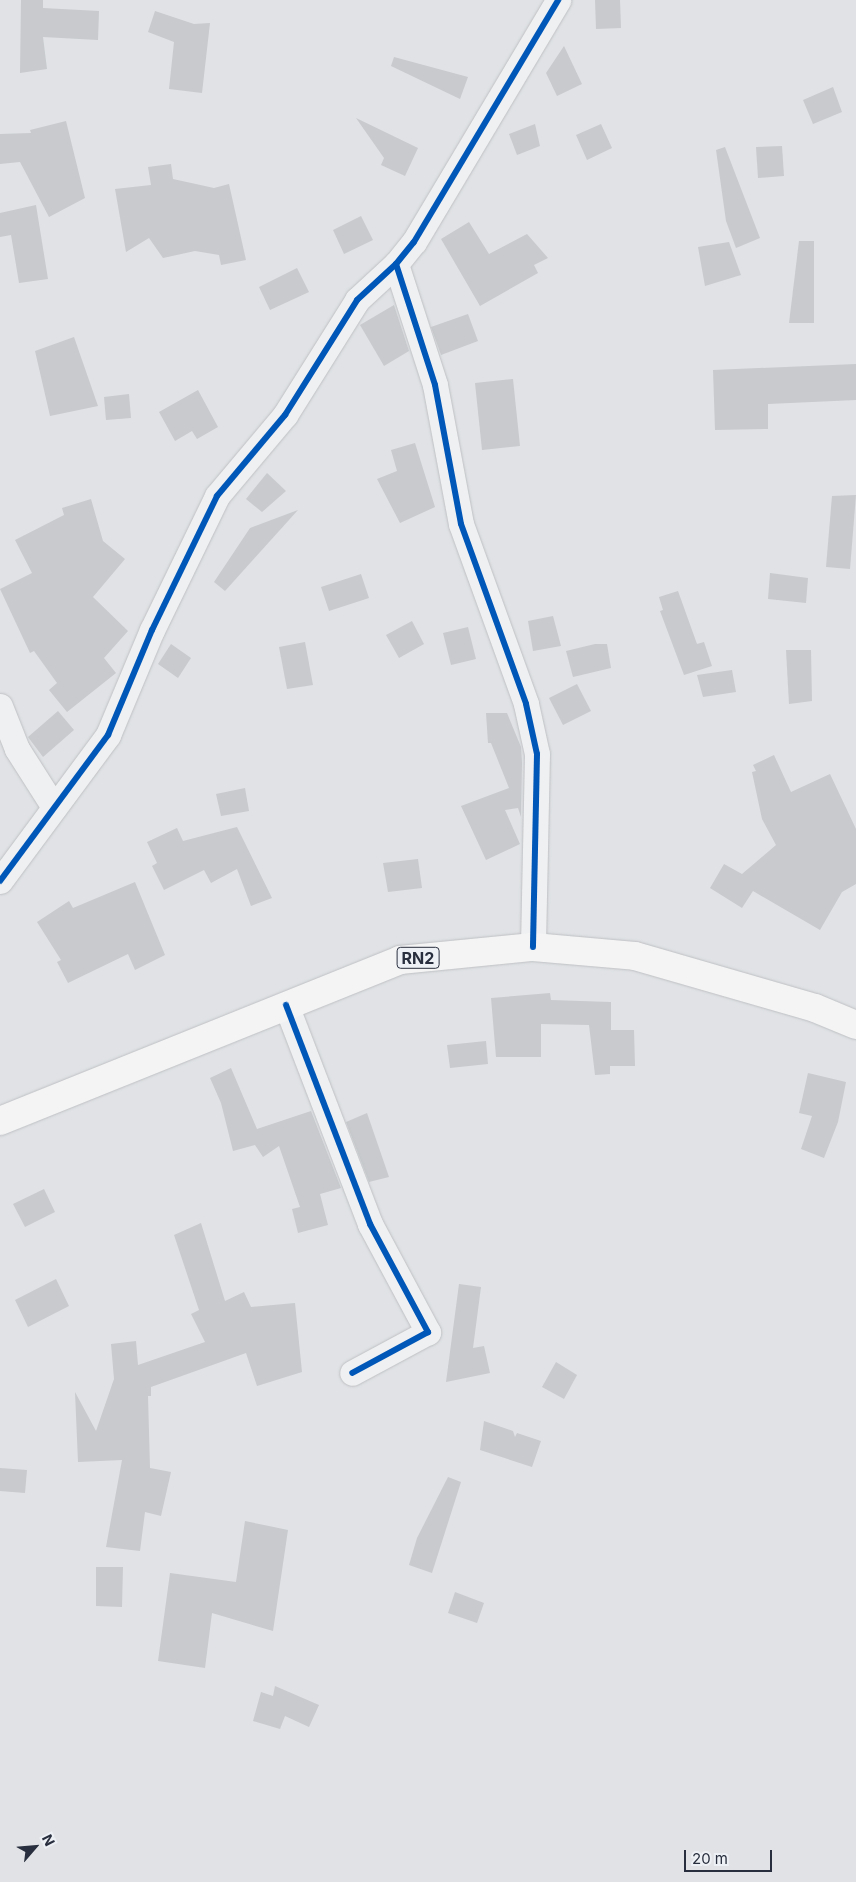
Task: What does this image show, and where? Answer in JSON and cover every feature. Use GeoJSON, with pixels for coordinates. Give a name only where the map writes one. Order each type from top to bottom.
{"type":"FeatureCollection","features":[{"type":"Feature","properties":{"kind":"highway","name":"RN2"},"geometry":{"type":"LineString","coordinates":[[0,1121],[400,960],[533,947],[635,956],[814,1008],[856,1025]]}},
{"type":"Feature","properties":{"kind":"street"},"geometry":{"type":"LineString","coordinates":[[0,881],[108,735],[152,630],[217,496],[285,414],[357,300],[396,264],[414,242],[558,0]]}},
{"type":"Feature","properties":{"kind":"street"},"geometry":{"type":"LineString","coordinates":[[396,264],[435,385],[461,524],[526,704],[537,754],[533,947]]}},
{"type":"Feature","properties":{"kind":"street"},"geometry":{"type":"LineString","coordinates":[[0,706],[17,749],[54,807]]}},
{"type":"Feature","properties":{"kind":"street"},"geometry":{"type":"LineString","coordinates":[[286,1005],[370,1224],[428,1332],[352,1373]]}},
{"type":"Feature","properties":{"kind":"building"},"geometry":{"type":"Polygon","coordinates":[[[21,0],[43,0],[43,8],[99,11],[98,40],[43,37],[47,69],[20,73],[21,0]]]}},
{"type":"Feature","properties":{"kind":"building"},"geometry":{"type":"Polygon","coordinates":[[[595,0],[620,0],[621,28],[596,29],[595,0]]]}},
{"type":"Feature","properties":{"kind":"building"},"geometry":{"type":"Polygon","coordinates":[[[155,11],[194,24],[210,23],[202,93],[169,89],[174,42],[148,32],[155,11]]]}},
{"type":"Feature","properties":{"kind":"building"},"geometry":{"type":"Polygon","coordinates":[[[564,46],[582,84],[557,96],[546,73],[564,46]]]}},
{"type":"Feature","properties":{"kind":"building"},"geometry":{"type":"Polygon","coordinates":[[[394,57],[468,77],[460,99],[391,66],[394,57]]]}},
{"type":"Feature","properties":{"kind":"building"},"geometry":{"type":"Polygon","coordinates":[[[833,87],[842,112],[813,124],[803,100],[833,87]]]}},
{"type":"Feature","properties":{"kind":"building"},"geometry":{"type":"Polygon","coordinates":[[[356,118],[418,148],[405,176],[381,165],[384,158],[356,118]]]}},
{"type":"Feature","properties":{"kind":"building"},"geometry":{"type":"Polygon","coordinates":[[[66,121],[85,198],[49,217],[20,162],[0,164],[0,134],[31,133],[30,130],[66,121]]]}},
{"type":"Feature","properties":{"kind":"building"},"geometry":{"type":"Polygon","coordinates":[[[535,124],[540,146],[517,155],[509,134],[535,124]]]}},
{"type":"Feature","properties":{"kind":"building"},"geometry":{"type":"Polygon","coordinates":[[[601,124],[612,148],[587,160],[576,135],[601,124]]]}},
{"type":"Feature","properties":{"kind":"building"},"geometry":{"type":"Polygon","coordinates":[[[782,146],[784,176],[758,178],[756,147],[782,146]]]}},
{"type":"Feature","properties":{"kind":"building"},"geometry":{"type":"Polygon","coordinates":[[[725,147],[760,238],[736,248],[726,221],[716,150],[725,147]]]}},
{"type":"Feature","properties":{"kind":"building"},"geometry":{"type":"Polygon","coordinates":[[[171,164],[173,179],[214,188],[229,184],[246,260],[221,265],[219,255],[195,251],[163,258],[149,238],[126,252],[115,189],[151,185],[148,167],[171,164]]]}},
{"type":"Feature","properties":{"kind":"building"},"geometry":{"type":"Polygon","coordinates":[[[36,205],[48,279],[19,283],[11,235],[0,237],[0,213],[36,205]]]}},
{"type":"Feature","properties":{"kind":"building"},"geometry":{"type":"Polygon","coordinates":[[[361,216],[373,240],[344,254],[333,230],[361,216]]]}},
{"type":"Feature","properties":{"kind":"building"},"geometry":{"type":"Polygon","coordinates":[[[469,222],[489,254],[527,234],[548,258],[534,265],[538,273],[480,306],[441,239],[469,222]]]}},
{"type":"Feature","properties":{"kind":"building"},"geometry":{"type":"Polygon","coordinates":[[[799,241],[814,241],[814,323],[789,323],[799,241]]]}},
{"type":"Feature","properties":{"kind":"building"},"geometry":{"type":"Polygon","coordinates":[[[729,242],[741,275],[705,286],[698,247],[729,242]]]}},
{"type":"Feature","properties":{"kind":"building"},"geometry":{"type":"Polygon","coordinates":[[[297,268],[309,292],[270,310],[259,287],[297,268]]]}},
{"type":"Feature","properties":{"kind":"building"},"geometry":{"type":"Polygon","coordinates":[[[394,305],[409,351],[384,366],[360,325],[394,305]]]}},
{"type":"Feature","properties":{"kind":"building"},"geometry":{"type":"Polygon","coordinates":[[[468,314],[478,341],[441,355],[431,327],[468,314]]]}},
{"type":"Feature","properties":{"kind":"building"},"geometry":{"type":"Polygon","coordinates":[[[74,337],[98,406],[50,416],[35,351],[74,337]]]}},
{"type":"Feature","properties":{"kind":"building"},"geometry":{"type":"Polygon","coordinates":[[[856,364],[856,400],[768,404],[768,429],[715,430],[713,370],[856,364]]]}},
{"type":"Feature","properties":{"kind":"building"},"geometry":{"type":"Polygon","coordinates":[[[513,379],[520,446],[482,450],[475,383],[513,379]]]}},
{"type":"Feature","properties":{"kind":"building"},"geometry":{"type":"Polygon","coordinates":[[[198,390],[218,427],[197,439],[192,431],[175,441],[159,412],[198,390]]]}},
{"type":"Feature","properties":{"kind":"building"},"geometry":{"type":"Polygon","coordinates":[[[129,394],[131,418],[106,420],[104,397],[129,394]]]}},
{"type":"Feature","properties":{"kind":"building"},"geometry":{"type":"Polygon","coordinates":[[[415,443],[435,507],[400,523],[377,479],[397,471],[391,450],[415,443]]]}},
{"type":"Feature","properties":{"kind":"building"},"geometry":{"type":"Polygon","coordinates":[[[267,473],[286,491],[262,512],[246,499],[267,473]]]}},
{"type":"Feature","properties":{"kind":"building"},"geometry":{"type":"Polygon","coordinates":[[[856,495],[850,569],[826,567],[832,496],[856,495]]]}},
{"type":"Feature","properties":{"kind":"building"},"geometry":{"type":"Polygon","coordinates":[[[91,499],[103,541],[125,559],[93,597],[128,631],[104,658],[116,673],[67,712],[49,690],[57,683],[34,651],[30,653],[0,589],[32,573],[15,540],[64,515],[62,508],[91,499]]]}},
{"type":"Feature","properties":{"kind":"building"},"geometry":{"type":"Polygon","coordinates":[[[298,510],[225,591],[214,582],[250,528],[298,510]]]}},
{"type":"Feature","properties":{"kind":"building"},"geometry":{"type":"Polygon","coordinates":[[[770,573],[808,578],[806,603],[768,599],[770,573]]]}},
{"type":"Feature","properties":{"kind":"building"},"geometry":{"type":"Polygon","coordinates":[[[361,574],[369,598],[329,611],[321,587],[361,574]]]}},
{"type":"Feature","properties":{"kind":"building"},"geometry":{"type":"Polygon","coordinates":[[[678,591],[697,644],[704,642],[712,666],[684,675],[660,611],[663,610],[659,597],[678,591]]]}},
{"type":"Feature","properties":{"kind":"building"},"geometry":{"type":"Polygon","coordinates":[[[553,616],[561,646],[533,651],[528,621],[553,616]]]}},
{"type":"Feature","properties":{"kind":"building"},"geometry":{"type":"Polygon","coordinates":[[[412,621],[424,644],[399,658],[386,635],[412,621]]]}},
{"type":"Feature","properties":{"kind":"building"},"geometry":{"type":"Polygon","coordinates":[[[468,627],[476,659],[451,665],[443,633],[468,627]]]}},
{"type":"Feature","properties":{"kind":"building"},"geometry":{"type":"Polygon","coordinates":[[[305,642],[313,685],[287,689],[279,647],[305,642]]]}},
{"type":"Feature","properties":{"kind":"building"},"geometry":{"type":"Polygon","coordinates":[[[171,644],[191,658],[178,678],[158,664],[171,644]]]}},
{"type":"Feature","properties":{"kind":"building"},"geometry":{"type":"Polygon","coordinates":[[[595,644],[607,644],[611,668],[573,677],[566,651],[595,644]]]}},
{"type":"Feature","properties":{"kind":"building"},"geometry":{"type":"Polygon","coordinates":[[[786,650],[811,650],[812,701],[789,704],[786,650]]]}},
{"type":"Feature","properties":{"kind":"building"},"geometry":{"type":"Polygon","coordinates":[[[732,670],[736,692],[703,697],[697,675],[732,670]]]}},
{"type":"Feature","properties":{"kind":"building"},"geometry":{"type":"Polygon","coordinates":[[[577,684],[591,711],[563,725],[549,698],[577,684]]]}},
{"type":"Feature","properties":{"kind":"building"},"geometry":{"type":"Polygon","coordinates":[[[58,711],[74,730],[43,757],[28,737],[58,711]]]}},
{"type":"Feature","properties":{"kind":"building"},"geometry":{"type":"Polygon","coordinates":[[[486,713],[507,713],[521,747],[522,763],[521,817],[518,808],[505,810],[520,844],[486,860],[461,806],[509,788],[491,743],[488,743],[486,713]]]}},
{"type":"Feature","properties":{"kind":"building"},"geometry":{"type":"Polygon","coordinates":[[[774,755],[791,792],[830,774],[856,829],[856,884],[842,892],[820,930],[753,891],[742,908],[710,888],[724,864],[742,874],[776,845],[762,819],[752,772],[756,771],[753,765],[774,755]]]}},
{"type":"Feature","properties":{"kind":"building"},"geometry":{"type":"Polygon","coordinates":[[[245,788],[249,811],[221,816],[216,794],[245,788]]]}},
{"type":"Feature","properties":{"kind":"building"},"geometry":{"type":"Polygon","coordinates":[[[237,827],[272,898],[251,906],[237,869],[211,883],[204,870],[164,890],[152,866],[157,863],[147,842],[177,828],[183,841],[237,827]]]}},
{"type":"Feature","properties":{"kind":"building"},"geometry":{"type":"Polygon","coordinates":[[[418,859],[422,888],[388,892],[383,863],[418,859]]]}},
{"type":"Feature","properties":{"kind":"building"},"geometry":{"type":"Polygon","coordinates":[[[135,882],[165,955],[135,970],[128,954],[68,983],[57,962],[61,960],[37,922],[69,901],[73,908],[135,882]]]}},
{"type":"Feature","properties":{"kind":"building"},"geometry":{"type":"Polygon","coordinates":[[[550,993],[551,1000],[611,1002],[611,1030],[634,1030],[635,1066],[610,1066],[610,1074],[595,1075],[589,1025],[541,1024],[541,1057],[496,1057],[491,998],[550,993]]]}},
{"type":"Feature","properties":{"kind":"building"},"geometry":{"type":"Polygon","coordinates":[[[486,1041],[488,1064],[450,1068],[447,1045],[486,1041]]]}},
{"type":"Feature","properties":{"kind":"building"},"geometry":{"type":"Polygon","coordinates":[[[231,1068],[257,1129],[311,1111],[341,1188],[320,1194],[328,1225],[298,1233],[292,1209],[300,1207],[279,1146],[263,1157],[255,1145],[233,1151],[221,1103],[210,1078],[231,1068]]]}},
{"type":"Feature","properties":{"kind":"building"},"geometry":{"type":"Polygon","coordinates":[[[808,1073],[846,1082],[838,1122],[824,1158],[801,1149],[812,1116],[799,1113],[808,1073]]]}},
{"type":"Feature","properties":{"kind":"building"},"geometry":{"type":"Polygon","coordinates":[[[367,1113],[389,1177],[369,1182],[346,1122],[367,1113]]]}},
{"type":"Feature","properties":{"kind":"building"},"geometry":{"type":"Polygon","coordinates":[[[44,1189],[55,1212],[25,1227],[13,1204],[44,1189]]]}},
{"type":"Feature","properties":{"kind":"building"},"geometry":{"type":"Polygon","coordinates":[[[201,1223],[225,1301],[244,1292],[251,1307],[295,1303],[302,1372],[257,1386],[246,1353],[151,1387],[151,1396],[148,1396],[150,1468],[171,1472],[161,1516],[145,1512],[140,1551],[106,1547],[122,1460],[78,1462],[75,1392],[96,1431],[114,1379],[111,1344],[136,1341],[138,1365],[205,1342],[191,1314],[199,1310],[174,1235],[201,1223]]]}},
{"type":"Feature","properties":{"kind":"building"},"geometry":{"type":"Polygon","coordinates":[[[56,1279],[69,1306],[28,1327],[15,1300],[56,1279]]]}},
{"type":"Feature","properties":{"kind":"building"},"geometry":{"type":"Polygon","coordinates":[[[459,1284],[481,1287],[473,1348],[484,1346],[490,1373],[446,1382],[459,1284]]]}},
{"type":"Feature","properties":{"kind":"building"},"geometry":{"type":"Polygon","coordinates":[[[556,1362],[577,1375],[564,1399],[542,1387],[556,1362]]]}},
{"type":"Feature","properties":{"kind":"building"},"geometry":{"type":"Polygon","coordinates":[[[484,1421],[513,1431],[515,1437],[517,1433],[541,1441],[532,1467],[480,1450],[484,1421]]]}},
{"type":"Feature","properties":{"kind":"building"},"geometry":{"type":"Polygon","coordinates":[[[0,1468],[27,1470],[25,1493],[0,1491],[0,1468]]]}},
{"type":"Feature","properties":{"kind":"building"},"geometry":{"type":"Polygon","coordinates":[[[448,1477],[461,1482],[432,1573],[409,1565],[417,1538],[448,1477]]]}},
{"type":"Feature","properties":{"kind":"building"},"geometry":{"type":"Polygon","coordinates":[[[245,1521],[288,1530],[273,1631],[212,1613],[205,1668],[158,1661],[170,1573],[236,1582],[245,1521]]]}},
{"type":"Feature","properties":{"kind":"building"},"geometry":{"type":"Polygon","coordinates":[[[96,1567],[123,1567],[122,1607],[96,1606],[96,1567]]]}},
{"type":"Feature","properties":{"kind":"building"},"geometry":{"type":"Polygon","coordinates":[[[455,1592],[484,1603],[477,1623],[448,1613],[455,1592]]]}},
{"type":"Feature","properties":{"kind":"building"},"geometry":{"type":"Polygon","coordinates":[[[275,1686],[319,1705],[309,1727],[285,1716],[280,1729],[253,1721],[261,1692],[273,1696],[275,1686]]]}},
{"type":"Feature","properties":{"kind":"cycle path"},"geometry":{"type":"LineString","coordinates":[[0,881],[108,735],[152,630],[217,496],[285,415],[357,300],[396,264],[414,242],[558,0]]}},
{"type":"Feature","properties":{"kind":"cycle path"},"geometry":{"type":"LineString","coordinates":[[396,264],[435,385],[461,524],[526,704],[537,754],[533,947]]}},
{"type":"Feature","properties":{"kind":"cycle path"},"geometry":{"type":"LineString","coordinates":[[286,1005],[370,1224],[428,1332],[352,1373]]}}]}
